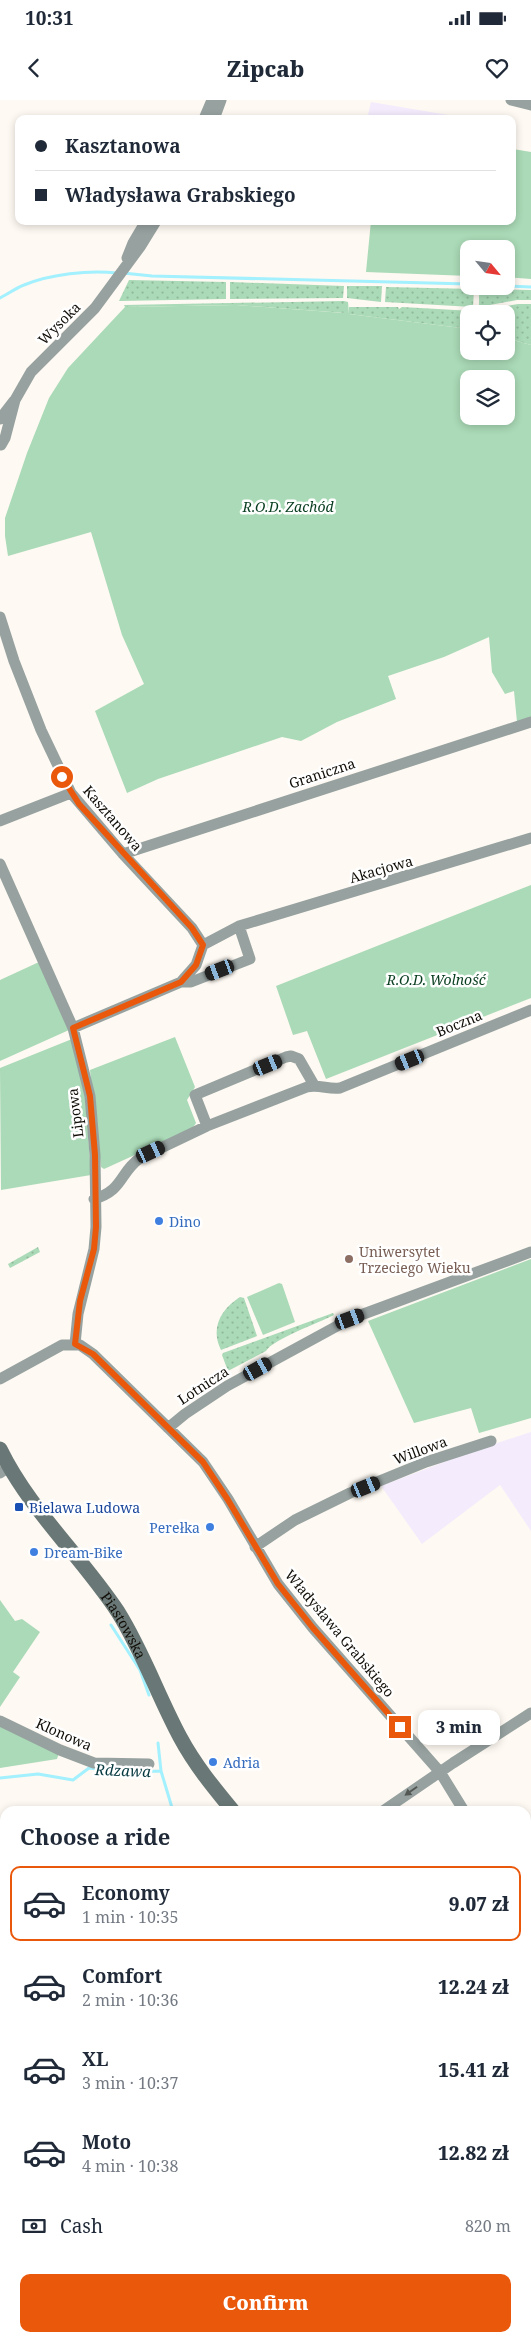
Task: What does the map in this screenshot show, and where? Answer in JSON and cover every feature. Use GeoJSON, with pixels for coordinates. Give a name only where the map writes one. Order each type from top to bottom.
{"type":"FeatureCollection","features":[{"type":"Feature","properties":{"kind":"main road","name":"Piastowska"},"geometry":{"type":"LineString","coordinates":[[0,1449],[5,1470],[119,1614],[147,1664],[170,1718],[188,1751],[206,1779],[229,1806]]}},
{"type":"Feature","properties":{"kind":"street"},"geometry":{"type":"LineString","coordinates":[[206,115],[212,100]]}},
{"type":"Feature","properties":{"kind":"street"},"geometry":{"type":"LineString","coordinates":[[215,115],[221,100]]}},
{"type":"Feature","properties":{"kind":"street"},"geometry":{"type":"LineString","coordinates":[[511,100],[531,106]]}},
{"type":"Feature","properties":{"kind":"street","name":"Wysoka"},"geometry":{"type":"LineString","coordinates":[[124,267],[133,243],[144,225]]}},
{"type":"Feature","properties":{"kind":"street","name":"Wysoka"},"geometry":{"type":"LineString","coordinates":[[1,415],[15,400],[31,372],[96,308],[154,225]]}},
{"type":"Feature","properties":{"kind":"street","name":"Wysoka"},"geometry":{"type":"LineString","coordinates":[[0,444],[5,438],[15,400]]}},
{"type":"Feature","properties":{"kind":"street"},"geometry":{"type":"LineString","coordinates":[[0,444],[0,455]]}},
{"type":"Feature","properties":{"kind":"street","name":"Kasztanowa"},"geometry":{"type":"LineString","coordinates":[[0,617],[14,661],[41,730],[71,793],[123,854],[192,928],[203,945]]}},
{"type":"Feature","properties":{"kind":"street","name":"Graniczna"},"geometry":{"type":"LineString","coordinates":[[123,854],[531,722]]}},
{"type":"Feature","properties":{"kind":"street"},"geometry":{"type":"LineString","coordinates":[[0,821],[71,793]]}},
{"type":"Feature","properties":{"kind":"street","name":"Akacjowa"},"geometry":{"type":"LineString","coordinates":[[203,945],[239,926],[531,838]]}},
{"type":"Feature","properties":{"kind":"street","name":"Lipowa"},"geometry":{"type":"LineString","coordinates":[[0,864],[73,1028],[90,1096],[95,1155],[94,1200],[96,1227],[94,1249],[83,1288],[75,1344]]}},
{"type":"Feature","properties":{"kind":"street"},"geometry":{"type":"LineString","coordinates":[[73,1028],[181,982],[191,982],[250,959],[239,926]]}},
{"type":"Feature","properties":{"kind":"street"},"geometry":{"type":"LineString","coordinates":[[181,982],[196,965],[203,945]]}},
{"type":"Feature","properties":{"kind":"street","name":"Boczna"},"geometry":{"type":"LineString","coordinates":[[94,1200],[108,1195],[116,1188],[132,1165],[140,1158],[207,1126],[314,1085],[331,1090],[340,1088],[531,1010]]}},
{"type":"Feature","properties":{"kind":"street"},"geometry":{"type":"LineString","coordinates":[[207,1126],[195,1095],[286,1057],[291,1056],[300,1059],[314,1085]]}},
{"type":"Feature","properties":{"kind":"street","name":"Lotnicza"},"geometry":{"type":"LineString","coordinates":[[168,1428],[185,1414],[227,1386],[350,1319],[531,1252]]}},
{"type":"Feature","properties":{"kind":"street"},"geometry":{"type":"LineString","coordinates":[[0,1379],[62,1345],[75,1344]]}},
{"type":"Feature","properties":{"kind":"street","name":"Władysława Grabskiego"},"geometry":{"type":"LineString","coordinates":[[75,1344],[93,1354],[203,1462],[278,1584],[313,1628],[440,1772],[461,1806]]}},
{"type":"Feature","properties":{"kind":"street","name":"Willowa"},"geometry":{"type":"LineString","coordinates":[[254,1547],[295,1520],[350,1493],[426,1462],[491,1441]]}},
{"type":"Feature","properties":{"kind":"street"},"geometry":{"type":"LineString","coordinates":[[390,1806],[531,1713]]}},
{"type":"Feature","properties":{"kind":"street","name":"Klonowa"},"geometry":{"type":"LineString","coordinates":[[0,1721],[60,1750],[94,1763],[149,1764]]}},
{"type":"Feature","properties":{"kind":"shaded area"},"geometry":{"type":"Polygon","coordinates":[[[371,102],[448,115],[368,115],[371,102]]]}},
{"type":"Feature","properties":{"kind":"shaded area"},"geometry":{"type":"Polygon","coordinates":[[[531,1432],[531,1531],[500,1485],[422,1544],[381,1486],[476,1450],[531,1432]]]}},
{"type":"Feature","properties":{"kind":"green space"},"geometry":{"type":"Polygon","coordinates":[[[516,150],[531,152],[531,279],[515,278],[515,240],[460,240],[460,276],[366,272],[371,225],[516,225],[516,150]]]}},
{"type":"Feature","properties":{"kind":"green space"},"geometry":{"type":"Polygon","coordinates":[[[129,280],[226,282],[226,299],[119,301],[129,280]]]}},
{"type":"Feature","properties":{"kind":"green space"},"geometry":{"type":"Polygon","coordinates":[[[230,282],[344,286],[343,298],[230,299],[230,282]]]}},
{"type":"Feature","properties":{"kind":"green space"},"geometry":{"type":"Polygon","coordinates":[[[347,286],[382,286],[381,302],[347,298],[347,286]]]}},
{"type":"Feature","properties":{"kind":"green space"},"geometry":{"type":"Polygon","coordinates":[[[386,287],[460,289],[460,295],[474,295],[473,305],[460,306],[385,302],[386,287]]]}},
{"type":"Feature","properties":{"kind":"green space"},"geometry":{"type":"Polygon","coordinates":[[[515,290],[531,290],[531,300],[479,305],[479,295],[515,295],[515,290]]]}},
{"type":"Feature","properties":{"kind":"green space"},"geometry":{"type":"Polygon","coordinates":[[[344,301],[345,313],[236,305],[125,307],[124,305],[344,301]]]}},
{"type":"Feature","properties":{"kind":"green space","name":"R.O.D. Zachód"},"geometry":{"type":"Polygon","coordinates":[[[344,301],[348,302],[349,314],[460,328],[460,360],[515,360],[515,341],[531,345],[531,717],[517,722],[514,691],[505,694],[492,672],[489,637],[444,657],[388,676],[396,699],[337,722],[301,741],[282,737],[158,779],[127,793],[95,711],[144,684],[122,635],[91,532],[8,556],[5,518],[27,453],[49,398],[68,368],[125,307],[236,305],[344,313],[344,301]]]}},
{"type":"Feature","properties":{"kind":"green space"},"geometry":{"type":"Polygon","coordinates":[[[531,304],[531,345],[515,341],[515,305],[512,305],[531,304]]]}},
{"type":"Feature","properties":{"kind":"green space"},"geometry":{"type":"Polygon","coordinates":[[[349,307],[398,307],[399,309],[402,307],[460,310],[460,328],[349,314],[349,307]]]}},
{"type":"Feature","properties":{"kind":"green space","name":"R.O.D. Wolność"},"geometry":{"type":"Polygon","coordinates":[[[531,885],[531,998],[326,1079],[307,1031],[293,1035],[276,986],[531,885]]]}},
{"type":"Feature","properties":{"kind":"green space"},"geometry":{"type":"Polygon","coordinates":[[[39,962],[69,1030],[0,1061],[0,980],[39,962]]]}},
{"type":"Feature","properties":{"kind":"green space"},"geometry":{"type":"Polygon","coordinates":[[[175,1037],[195,1087],[187,1100],[196,1123],[192,1129],[104,1169],[101,1167],[90,1070],[175,1037]]]}},
{"type":"Feature","properties":{"kind":"green space"},"geometry":{"type":"Polygon","coordinates":[[[72,1039],[85,1094],[91,1175],[1,1190],[0,1068],[72,1039]]]}},
{"type":"Feature","properties":{"kind":"green space"},"geometry":{"type":"Polygon","coordinates":[[[38,1247],[40,1252],[10,1268],[8,1264],[38,1247]]]}},
{"type":"Feature","properties":{"kind":"green space"},"geometry":{"type":"Polygon","coordinates":[[[531,1259],[531,1418],[479,1433],[471,1408],[414,1423],[368,1321],[531,1259]]]}},
{"type":"Feature","properties":{"kind":"green space"},"geometry":{"type":"Polygon","coordinates":[[[279,1283],[282,1284],[295,1322],[263,1335],[247,1297],[279,1283]]]}},
{"type":"Feature","properties":{"kind":"green space"},"geometry":{"type":"Polygon","coordinates":[[[240,1297],[244,1298],[257,1336],[221,1350],[217,1334],[219,1320],[227,1307],[240,1297]]]}},
{"type":"Feature","properties":{"kind":"green space"},"geometry":{"type":"Polygon","coordinates":[[[333,1313],[334,1315],[277,1341],[266,1351],[228,1371],[223,1353],[333,1313]]]}},
{"type":"Feature","properties":{"kind":"green space"},"geometry":{"type":"Polygon","coordinates":[[[0,1600],[15,1621],[22,1619],[40,1632],[13,1672],[20,1677],[0,1707],[0,1600]]]}},
{"type":"Feature","properties":{"kind":"green space"},"geometry":{"type":"Polygon","coordinates":[[[0,1721],[60,1750],[57,1759],[0,1768],[0,1721]]]}},
{"type":"Feature","properties":{"kind":"waterway"},"geometry":{"type":"LineString","coordinates":[[0,298],[21,286],[46,278],[82,273],[117,273]]}},
{"type":"Feature","properties":{"kind":"waterway"},"geometry":{"type":"LineString","coordinates":[[123,273],[152,276],[460,284]]}},
{"type":"Feature","properties":{"kind":"waterway"},"geometry":{"type":"LineString","coordinates":[[515,286],[531,287]]}},
{"type":"Feature","properties":{"kind":"waterway"},"geometry":{"type":"LineString","coordinates":[[111,1625],[140,1670],[149,1695]]}},
{"type":"Feature","properties":{"kind":"waterway"},"geometry":{"type":"LineString","coordinates":[[158,1743],[161,1771],[172,1806]]}},
{"type":"Feature","properties":{"kind":"waterway","name":"Rdzawa"},"geometry":{"type":"LineString","coordinates":[[0,1778],[38,1774],[73,1780],[89,1768],[121,1772],[161,1771]]}},
{"type":"Feature","properties":{"kind":"place","name":"Dino"},"geometry":{"type":"Point","coordinates":[159,1221]}},
{"type":"Feature","properties":{"kind":"place","name":"Uniwersytet Trzeciego Wieku"},"geometry":{"type":"Point","coordinates":[349,1259]}},
{"type":"Feature","properties":{"kind":"place","name":"Bielawa Ludowa"},"geometry":{"type":"Point","coordinates":[19,1507]}},
{"type":"Feature","properties":{"kind":"place","name":"Perełka"},"geometry":{"type":"Point","coordinates":[210,1527]}},
{"type":"Feature","properties":{"kind":"place","name":"Dream-Bike"},"geometry":{"type":"Point","coordinates":[34,1552]}},
{"type":"Feature","properties":{"kind":"place","name":"Adria"},"geometry":{"type":"Point","coordinates":[213,1762]}},
{"type":"Feature","properties":{"kind":"route"},"geometry":{"type":"LineString","coordinates":[[62,777],[79,804],[192,928],[203,945],[201,956],[196,965],[181,982],[73,1028],[90,1096],[95,1155],[94,1200],[96,1227],[94,1249],[80,1301],[75,1344],[80,1345],[93,1354],[203,1462],[278,1584],[313,1628],[400,1727]]}}]}
